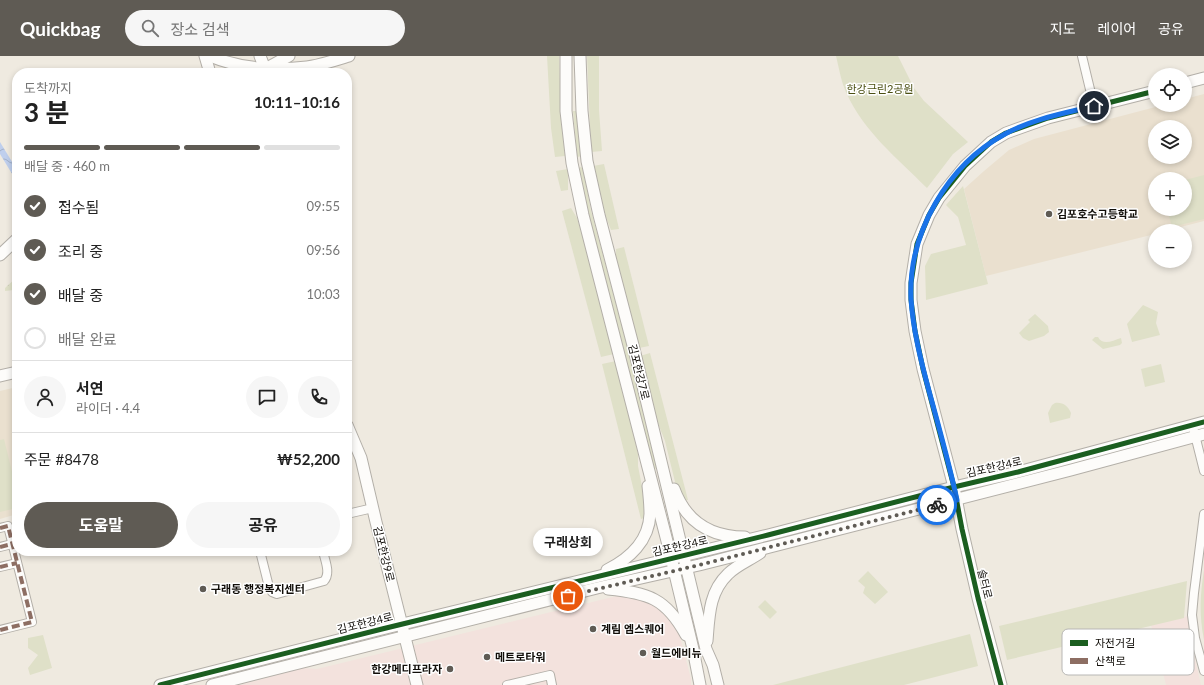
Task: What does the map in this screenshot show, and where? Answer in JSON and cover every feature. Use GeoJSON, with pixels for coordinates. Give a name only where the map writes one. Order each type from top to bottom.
{"type":"FeatureCollection","features":[{"type":"Feature","properties":{"kind":"street"},"geometry":{"type":"LineString","coordinates":[[205,56],[209,68]]}},
{"type":"Feature","properties":{"kind":"street"},"geometry":{"type":"LineString","coordinates":[[210,56],[248,68]]}},
{"type":"Feature","properties":{"kind":"street"},"geometry":{"type":"LineString","coordinates":[[260,56],[261,68]]}},
{"type":"Feature","properties":{"kind":"street"},"geometry":{"type":"LineString","coordinates":[[267,68],[289,56]]}},
{"type":"Feature","properties":{"kind":"street"},"geometry":{"type":"LineString","coordinates":[[297,68],[309,67],[349,56]]}},
{"type":"Feature","properties":{"kind":"street","name":"김포한강7로"},"geometry":{"type":"LineString","coordinates":[[566,56],[566,111],[572,163],[583,215],[671,558],[693,648],[700,685]]}},
{"type":"Feature","properties":{"kind":"street","name":"김포한강7로"},"geometry":{"type":"LineString","coordinates":[[580,56],[582,111],[587,161],[706,649],[713,665],[718,685]]}},
{"type":"Feature","properties":{"kind":"street"},"geometry":{"type":"LineString","coordinates":[[1082,56],[1094,106]]}},
{"type":"Feature","properties":{"kind":"street"},"geometry":{"type":"LineString","coordinates":[[1192,81],[1204,78]]}},
{"type":"Feature","properties":{"kind":"street","name":"솔터로"},"geometry":{"type":"LineString","coordinates":[[1001,685],[915,331],[911,300],[911,283],[917,244],[929,215],[939,198],[964,166],[991,142],[1006,133],[1030,123],[1148,93]]}},
{"type":"Feature","properties":{"kind":"street"},"geometry":{"type":"LineString","coordinates":[[0,255],[12,244]]}},
{"type":"Feature","properties":{"kind":"street"},"geometry":{"type":"LineString","coordinates":[[0,376],[12,373]]}},
{"type":"Feature","properties":{"kind":"street","name":"김포한강4로"},"geometry":{"type":"LineString","coordinates":[[160,685],[402,624],[768,535],[1018,472],[1204,422]]}},
{"type":"Feature","properties":{"kind":"street"},"geometry":{"type":"LineString","coordinates":[[1193,425],[1200,435],[1204,471]]}},
{"type":"Feature","properties":{"kind":"street","name":"김포한강4로"},"geometry":{"type":"LineString","coordinates":[[212,685],[597,588],[674,571],[957,500],[1200,435]]}},
{"type":"Feature","properties":{"kind":"street","name":"김포한강9로"},"geometry":{"type":"LineString","coordinates":[[352,436],[362,458],[373,508],[418,685]]}},
{"type":"Feature","properties":{"kind":"street"},"geometry":{"type":"LineString","coordinates":[[655,440],[678,502],[695,522],[721,535],[743,537],[768,535]]}},
{"type":"Feature","properties":{"kind":"street"},"geometry":{"type":"LineString","coordinates":[[591,578],[619,564],[644,538],[650,515],[647,463]]}},
{"type":"Feature","properties":{"kind":"street","name":"솔터로"},"geometry":{"type":"LineString","coordinates":[[957,500],[969,529],[1007,685]]}},
{"type":"Feature","properties":{"kind":"street"},"geometry":{"type":"LineString","coordinates":[[352,513],[373,508]]}},
{"type":"Feature","properties":{"kind":"street"},"geometry":{"type":"LineString","coordinates":[[1194,629],[1192,615],[1204,514]]}},
{"type":"Feature","properties":{"kind":"street"},"geometry":{"type":"LineString","coordinates":[[0,528],[8,526],[12,544],[0,547]]}},
{"type":"Feature","properties":{"kind":"street"},"geometry":{"type":"LineString","coordinates":[[706,649],[710,608],[714,591],[729,573],[770,547]]}},
{"type":"Feature","properties":{"kind":"street"},"geometry":{"type":"LineString","coordinates":[[0,630],[32,622],[15,556]]}},
{"type":"Feature","properties":{"kind":"street"},"geometry":{"type":"LineString","coordinates":[[261,556],[269,587],[272,592],[277,594],[324,581],[327,578],[328,573],[324,556]]}},
{"type":"Feature","properties":{"kind":"street"},"geometry":{"type":"LineString","coordinates":[[0,566],[17,563]]}},
{"type":"Feature","properties":{"kind":"street"},"geometry":{"type":"LineString","coordinates":[[597,588],[638,593],[658,601],[669,610],[679,622],[693,648]]}},
{"type":"Feature","properties":{"kind":"street"},"geometry":{"type":"LineString","coordinates":[[1194,630],[1204,671]]}},
{"type":"Feature","properties":{"kind":"street"},"geometry":{"type":"LineString","coordinates":[[507,685],[550,675],[552,685]]}},
{"type":"Feature","properties":{"kind":"shaded area","name":"김포호수고등학교"},"geometry":{"type":"Polygon","coordinates":[[[1204,94],[1204,221],[1192,224],[1148,224],[1148,236],[986,276],[964,189],[1009,150],[1034,139],[1148,109],[1148,112],[1192,112],[1192,97],[1204,94]]]}},
{"type":"Feature","properties":{"kind":"shaded area"},"geometry":{"type":"Polygon","coordinates":[[[12,388],[12,515],[0,519],[0,391],[12,388]]]}},
{"type":"Feature","properties":{"kind":"shaded area"},"geometry":{"type":"Polygon","coordinates":[[[625,594],[653,602],[677,625],[691,679],[691,685],[240,685],[302,668],[317,669],[625,594]]]}},
{"type":"Feature","properties":{"kind":"shaded area"},"geometry":{"type":"Polygon","coordinates":[[[1188,616],[1189,629],[1152,629],[1151,625],[1188,616]]]}},
{"type":"Feature","properties":{"kind":"shaded area"},"geometry":{"type":"Polygon","coordinates":[[[1194,654],[1201,685],[1166,685],[1164,675],[1194,675],[1194,654]]]}},
{"type":"Feature","properties":{"kind":"green space"},"geometry":{"type":"Polygon","coordinates":[[[547,56],[559,56],[561,111],[565,156],[555,157],[551,128],[547,56]]]}},
{"type":"Feature","properties":{"kind":"green space"},"geometry":{"type":"Polygon","coordinates":[[[587,56],[599,56],[599,110],[602,151],[591,152],[587,56]]]}},
{"type":"Feature","properties":{"kind":"green space","name":"한강근린2공원"},"geometry":{"type":"Polygon","coordinates":[[[836,56],[898,56],[914,88],[924,101],[968,142],[953,154],[927,188],[871,132],[853,106],[844,88],[836,56]]]}},
{"type":"Feature","properties":{"kind":"green space"},"geometry":{"type":"Polygon","coordinates":[[[573,111],[577,112],[581,155],[579,157],[577,156],[573,111]]]}},
{"type":"Feature","properties":{"kind":"green space"},"geometry":{"type":"Polygon","coordinates":[[[604,164],[619,229],[611,230],[603,210],[593,166],[604,164]]]}},
{"type":"Feature","properties":{"kind":"green space"},"geometry":{"type":"Polygon","coordinates":[[[580,167],[583,168],[591,211],[624,333],[657,467],[655,469],[653,469],[590,224],[580,167]]]}},
{"type":"Feature","properties":{"kind":"green space"},"geometry":{"type":"Polygon","coordinates":[[[568,169],[568,190],[561,191],[556,171],[568,169]]]}},
{"type":"Feature","properties":{"kind":"green space"},"geometry":{"type":"Polygon","coordinates":[[[1204,175],[1204,219],[1184,224],[1171,224],[1169,216],[1192,216],[1192,178],[1204,175]]]}},
{"type":"Feature","properties":{"kind":"green space"},"geometry":{"type":"Polygon","coordinates":[[[963,186],[988,284],[926,300],[925,266],[931,254],[966,245],[958,217],[946,205],[963,186]]]}},
{"type":"Feature","properties":{"kind":"green space"},"geometry":{"type":"Polygon","coordinates":[[[571,208],[577,218],[583,238],[614,354],[601,357],[562,211],[571,208]]]}},
{"type":"Feature","properties":{"kind":"green space"},"geometry":{"type":"Polygon","coordinates":[[[624,247],[649,346],[639,348],[616,263],[616,249],[624,247]]]}},
{"type":"Feature","properties":{"kind":"green space"},"geometry":{"type":"Polygon","coordinates":[[[12,282],[12,290],[5,291],[5,288],[12,282]]]}},
{"type":"Feature","properties":{"kind":"green space"},"geometry":{"type":"Polygon","coordinates":[[[1143,305],[1158,312],[1156,323],[1160,335],[1132,342],[1127,324],[1143,305]]]}},
{"type":"Feature","properties":{"kind":"green space"},"geometry":{"type":"Polygon","coordinates":[[[1035,314],[1048,326],[1049,332],[1044,336],[1029,341],[1023,338],[1019,333],[1030,322],[1028,320],[1035,314]]]}},
{"type":"Feature","properties":{"kind":"green space"},"geometry":{"type":"Polygon","coordinates":[[[1095,337],[1098,337],[1100,340],[1105,342],[1121,338],[1122,343],[1120,345],[1103,349],[1092,340],[1095,337]]]}},
{"type":"Feature","properties":{"kind":"green space"},"geometry":{"type":"Polygon","coordinates":[[[650,353],[688,500],[682,501],[677,490],[665,441],[657,421],[640,356],[650,353]]]}},
{"type":"Feature","properties":{"kind":"green space"},"geometry":{"type":"Polygon","coordinates":[[[616,361],[638,454],[638,466],[646,507],[644,518],[641,519],[602,364],[616,361]]]}},
{"type":"Feature","properties":{"kind":"green space"},"geometry":{"type":"Polygon","coordinates":[[[1161,364],[1165,382],[1145,387],[1141,369],[1161,364]]]}},
{"type":"Feature","properties":{"kind":"green space"},"geometry":{"type":"Polygon","coordinates":[[[1055,403],[1060,403],[1067,406],[1071,413],[1070,418],[1050,423],[1048,413],[1052,405],[1055,403]]]}},
{"type":"Feature","properties":{"kind":"green space"},"geometry":{"type":"Polygon","coordinates":[[[4,439],[12,472],[12,509],[0,512],[0,440],[4,439]]]}},
{"type":"Feature","properties":{"kind":"green space"},"geometry":{"type":"Polygon","coordinates":[[[1204,570],[1204,640],[1201,622],[1201,605],[1204,570]]]}},
{"type":"Feature","properties":{"kind":"green space"},"geometry":{"type":"Polygon","coordinates":[[[868,571],[888,592],[875,604],[863,593],[865,587],[858,581],[868,571]]]}},
{"type":"Feature","properties":{"kind":"green space"},"geometry":{"type":"Polygon","coordinates":[[[1187,581],[1184,618],[1138,629],[1062,629],[1062,647],[1007,660],[999,626],[1187,581]]]}},
{"type":"Feature","properties":{"kind":"green space"},"geometry":{"type":"Polygon","coordinates":[[[765,600],[777,612],[770,619],[758,607],[765,600]]]}},
{"type":"Feature","properties":{"kind":"green space"},"geometry":{"type":"Polygon","coordinates":[[[970,634],[978,666],[904,685],[773,685],[970,634]]]}},
{"type":"Feature","properties":{"kind":"green space"},"geometry":{"type":"Polygon","coordinates":[[[43,635],[52,668],[30,675],[28,668],[38,655],[28,648],[28,638],[43,635]]]}},
{"type":"Feature","properties":{"kind":"water"},"geometry":{"type":"Polygon","coordinates":[[[0,142],[12,162],[12,174],[0,154],[0,142]]]}},
{"type":"Feature","properties":{"kind":"marked path"},"geometry":{"type":"LineString","coordinates":[[0,528],[8,526],[12,542]]}},
{"type":"Feature","properties":{"kind":"marked path"},"geometry":{"type":"LineString","coordinates":[[0,547],[12,544]]}},
{"type":"Feature","properties":{"kind":"marked path"},"geometry":{"type":"LineString","coordinates":[[0,630],[32,622],[16,556]]}},
{"type":"Feature","properties":{"kind":"marked path"},"geometry":{"type":"LineString","coordinates":[[0,567],[17,563]]}},
{"type":"Feature","properties":{"kind":"cycle path"},"geometry":{"type":"LineString","coordinates":[[1001,685],[978,598],[954,487],[923,369],[915,331],[911,300],[911,283],[917,244],[929,215],[939,198],[965,166],[991,142],[1006,133],[1048,118],[1148,93]]}},
{"type":"Feature","properties":{"kind":"cycle path"},"geometry":{"type":"LineString","coordinates":[[160,685],[768,535],[1018,472],[1204,422]]}},
{"type":"Feature","properties":{"kind":"way so far"},"geometry":{"type":"LineString","coordinates":[[568,596],[699,565],[937,505]]}},
{"type":"Feature","properties":{"kind":"place","name":"김포호수고등학교"},"geometry":{"type":"Point","coordinates":[1049,214]}},
{"type":"Feature","properties":{"kind":"place","name":"구래동 행정복지센터"},"geometry":{"type":"Point","coordinates":[203,589]}},
{"type":"Feature","properties":{"kind":"place","name":"구래상회"},"geometry":{"type":"Point","coordinates":[568,596]}},
{"type":"Feature","properties":{"kind":"place","name":"계림 엠스퀘어"},"geometry":{"type":"Point","coordinates":[593,629]}},
{"type":"Feature","properties":{"kind":"place","name":"월드에비뉴"},"geometry":{"type":"Point","coordinates":[643,653]}},
{"type":"Feature","properties":{"kind":"place","name":"메트로타워"},"geometry":{"type":"Point","coordinates":[487,657]}},
{"type":"Feature","properties":{"kind":"place","name":"한강메디프라자"},"geometry":{"type":"Point","coordinates":[450,669]}},
{"type":"Feature","properties":{"kind":"route"},"geometry":{"type":"LineString","coordinates":[[937,505],[957,500],[923,369],[915,331],[911,300],[913,265],[917,244],[923,228],[929,215],[949,183],[976,154],[991,142],[1006,133],[1030,123],[1094,106]]}}]}
